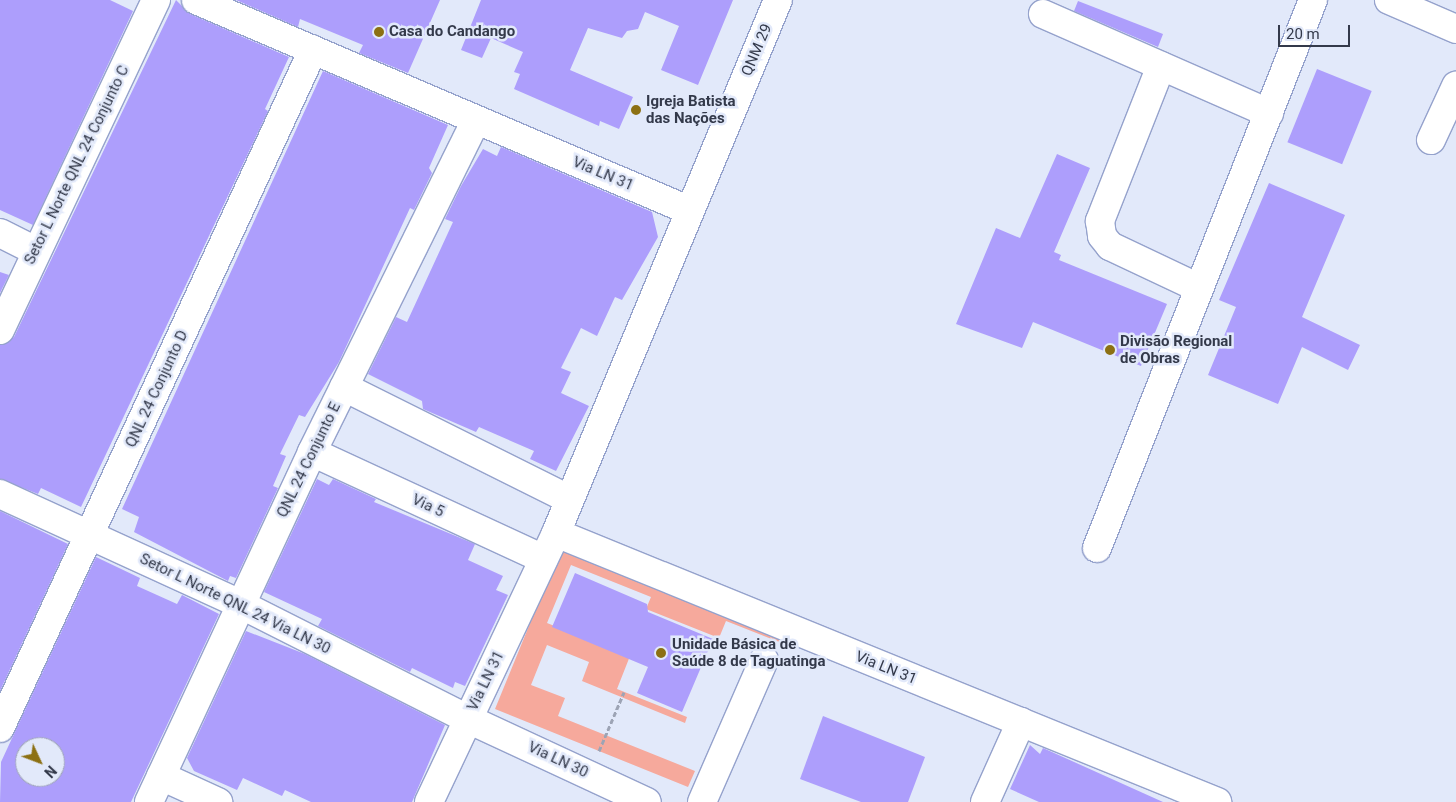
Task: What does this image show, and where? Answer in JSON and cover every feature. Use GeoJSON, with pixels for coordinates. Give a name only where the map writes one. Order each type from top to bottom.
{"type":"FeatureCollection","features":[{"type":"Feature","properties":{"kind":"street","name":"Setor L Norte QNL 24 Conjunto C"},"geometry":{"type":"LineString","coordinates":[[0,330],[36,250],[156,0]]}},
{"type":"Feature","properties":{"kind":"street","name":"Via LN 31"},"geometry":{"type":"LineString","coordinates":[[196,0],[688,210],[568,499],[556,533],[429,802]]}},
{"type":"Feature","properties":{"kind":"street","name":"QNM 29"},"geometry":{"type":"LineString","coordinates":[[688,210],[778,0]]}},
{"type":"Feature","properties":{"kind":"street"},"geometry":{"type":"LineString","coordinates":[[1097,548],[1313,0]]}},
{"type":"Feature","properties":{"kind":"street"},"geometry":{"type":"LineString","coordinates":[[1389,0],[1456,29]]}},
{"type":"Feature","properties":{"kind":"street"},"geometry":{"type":"LineString","coordinates":[[1043,14],[1269,113]]}},
{"type":"Feature","properties":{"kind":"street","name":"QNL 24 Conjunto D"},"geometry":{"type":"LineString","coordinates":[[0,728],[313,50]]}},
{"type":"Feature","properties":{"kind":"street"},"geometry":{"type":"LineString","coordinates":[[1161,66],[1100,221],[1102,236],[1110,246],[1199,288]]}},
{"type":"Feature","properties":{"kind":"street"},"geometry":{"type":"LineString","coordinates":[[1431,140],[1456,86]]}},
{"type":"Feature","properties":{"kind":"street","name":"QNL 24 Conjunto E"},"geometry":{"type":"LineString","coordinates":[[149,802],[312,452],[476,120]]}},
{"type":"Feature","properties":{"kind":"street"},"geometry":{"type":"LineString","coordinates":[[0,233],[36,250]]}},
{"type":"Feature","properties":{"kind":"street"},"geometry":{"type":"LineString","coordinates":[[344,387],[568,499]]}},
{"type":"Feature","properties":{"kind":"street","name":"Via 5"},"geometry":{"type":"LineString","coordinates":[[312,452],[544,559]]}},
{"type":"Feature","properties":{"kind":"street","name":"Setor L Norte QNL 24 Via LN 30"},"geometry":{"type":"LineString","coordinates":[[0,494],[240,604],[468,719]]}},
{"type":"Feature","properties":{"kind":"street","name":"Via LN 31"},"geometry":{"type":"LineString","coordinates":[[556,533],[1021,722],[1174,794],[1217,802]]}},
{"type":"Feature","properties":{"kind":"street"},"geometry":{"type":"LineString","coordinates":[[702,802],[764,660]]}},
{"type":"Feature","properties":{"kind":"street","name":"Via LN 30"},"geometry":{"type":"LineString","coordinates":[[468,719],[648,802]]}},
{"type":"Feature","properties":{"kind":"street"},"geometry":{"type":"LineString","coordinates":[[985,802],[1021,722]]}},
{"type":"Feature","properties":{"kind":"street"},"geometry":{"type":"LineString","coordinates":[[161,776],[218,802]]}},
{"type":"Feature","properties":{"kind":"path"},"geometry":{"type":"LineString","coordinates":[[597,757],[624,692]]}},
{"type":"Feature","properties":{"kind":"shaded area"},"geometry":{"type":"Polygon","coordinates":[[[564,540],[803,637],[797,649],[726,621],[719,638],[646,609],[651,597],[571,565],[547,623],[630,656],[617,689],[687,717],[685,723],[582,681],[589,662],[547,645],[531,685],[565,698],[558,716],[695,771],[688,787],[495,709],[564,540]]]}},
{"type":"Feature","properties":{"kind":"building"},"geometry":{"type":"Polygon","coordinates":[[[0,0],[110,0],[133,11],[33,225],[0,210],[0,0]]]}},
{"type":"Feature","properties":{"kind":"building"},"geometry":{"type":"Polygon","coordinates":[[[176,0],[190,14],[289,57],[265,109],[268,111],[81,507],[41,488],[38,494],[0,479],[0,345],[14,337],[176,0]]]}},
{"type":"Feature","properties":{"kind":"building","name":"Casa do Candango"},"geometry":{"type":"Polygon","coordinates":[[[236,0],[440,0],[408,73],[359,53],[363,45],[300,19],[298,27],[236,0]]]}},
{"type":"Feature","properties":{"kind":"building"},"geometry":{"type":"Polygon","coordinates":[[[481,0],[733,0],[698,85],[661,70],[679,26],[645,12],[638,29],[627,31],[622,38],[588,28],[570,70],[633,97],[619,129],[600,121],[599,126],[514,89],[520,74],[514,72],[523,52],[491,38],[482,58],[461,50],[481,0]]]}},
{"type":"Feature","properties":{"kind":"building"},"geometry":{"type":"Polygon","coordinates":[[[1078,1],[1163,34],[1158,47],[1074,11],[1078,1]]]}},
{"type":"Feature","properties":{"kind":"building"},"geometry":{"type":"Polygon","coordinates":[[[1317,69],[1372,91],[1342,164],[1287,142],[1317,69]]]}},
{"type":"Feature","properties":{"kind":"building"},"geometry":{"type":"Polygon","coordinates":[[[323,71],[448,125],[429,168],[432,173],[414,210],[410,208],[339,362],[305,417],[299,415],[280,454],[286,456],[273,486],[278,488],[236,578],[230,576],[228,581],[134,532],[139,517],[122,509],[323,71]]]}},
{"type":"Feature","properties":{"kind":"building"},"geometry":{"type":"Polygon","coordinates":[[[501,147],[652,212],[658,237],[622,300],[615,297],[597,336],[581,328],[561,368],[571,372],[561,393],[589,406],[556,471],[530,459],[534,451],[479,427],[476,432],[423,409],[422,401],[368,374],[396,317],[407,322],[453,222],[445,219],[461,186],[483,149],[497,156],[501,147]]]}},
{"type":"Feature","properties":{"kind":"building"},"geometry":{"type":"Polygon","coordinates":[[[1057,154],[1090,168],[1054,252],[1061,255],[1059,260],[1167,304],[1141,366],[1033,322],[1022,348],[956,324],[996,228],[1020,238],[1057,154]]]}},
{"type":"Feature","properties":{"kind":"building"},"geometry":{"type":"Polygon","coordinates":[[[1269,183],[1345,215],[1302,317],[1360,345],[1348,370],[1302,347],[1278,404],[1208,375],[1236,307],[1219,300],[1269,183]]]}},
{"type":"Feature","properties":{"kind":"building"},"geometry":{"type":"Polygon","coordinates":[[[0,272],[9,275],[0,293],[0,272]]]}},
{"type":"Feature","properties":{"kind":"building"},"geometry":{"type":"Polygon","coordinates":[[[317,479],[329,485],[333,479],[376,499],[374,502],[475,544],[468,560],[503,576],[496,590],[508,595],[465,686],[455,682],[453,688],[412,668],[410,672],[318,626],[322,619],[264,592],[317,479]]]}},
{"type":"Feature","properties":{"kind":"building"},"geometry":{"type":"Polygon","coordinates":[[[0,511],[68,544],[0,691],[0,511]]]}},
{"type":"Feature","properties":{"kind":"building"},"geometry":{"type":"Polygon","coordinates":[[[96,557],[140,578],[137,586],[177,604],[182,595],[219,614],[131,802],[0,802],[1,762],[96,557]]]}},
{"type":"Feature","properties":{"kind":"building","name":"Unidade Básica de Saúde 8 de Taguatinga"},"geometry":{"type":"Polygon","coordinates":[[[575,573],[647,604],[648,612],[713,639],[682,712],[637,693],[648,667],[552,627],[575,573]]]}},
{"type":"Feature","properties":{"kind":"building"},"geometry":{"type":"Polygon","coordinates":[[[246,631],[305,654],[445,725],[412,802],[311,802],[285,790],[282,796],[243,778],[237,790],[194,771],[187,758],[246,631]]]}},
{"type":"Feature","properties":{"kind":"building"},"geometry":{"type":"Polygon","coordinates":[[[823,716],[925,757],[908,802],[861,802],[800,779],[823,716]]]}},
{"type":"Feature","properties":{"kind":"building"},"geometry":{"type":"Polygon","coordinates":[[[1030,745],[1040,754],[1043,748],[1163,802],[1039,802],[1010,789],[1030,745]]]}},
{"type":"Feature","properties":{"kind":"place","name":"Casa do Candango"},"geometry":{"type":"Point","coordinates":[379,32]}},
{"type":"Feature","properties":{"kind":"place","name":"Igreja Batista das Nações"},"geometry":{"type":"Point","coordinates":[636,110]}},
{"type":"Feature","properties":{"kind":"place","name":"Divisão Regional de Obras"},"geometry":{"type":"Point","coordinates":[1110,350]}},
{"type":"Feature","properties":{"kind":"place","name":"Unidade Básica de Saúde 8 de Taguatinga"},"geometry":{"type":"Point","coordinates":[661,653]}}]}
